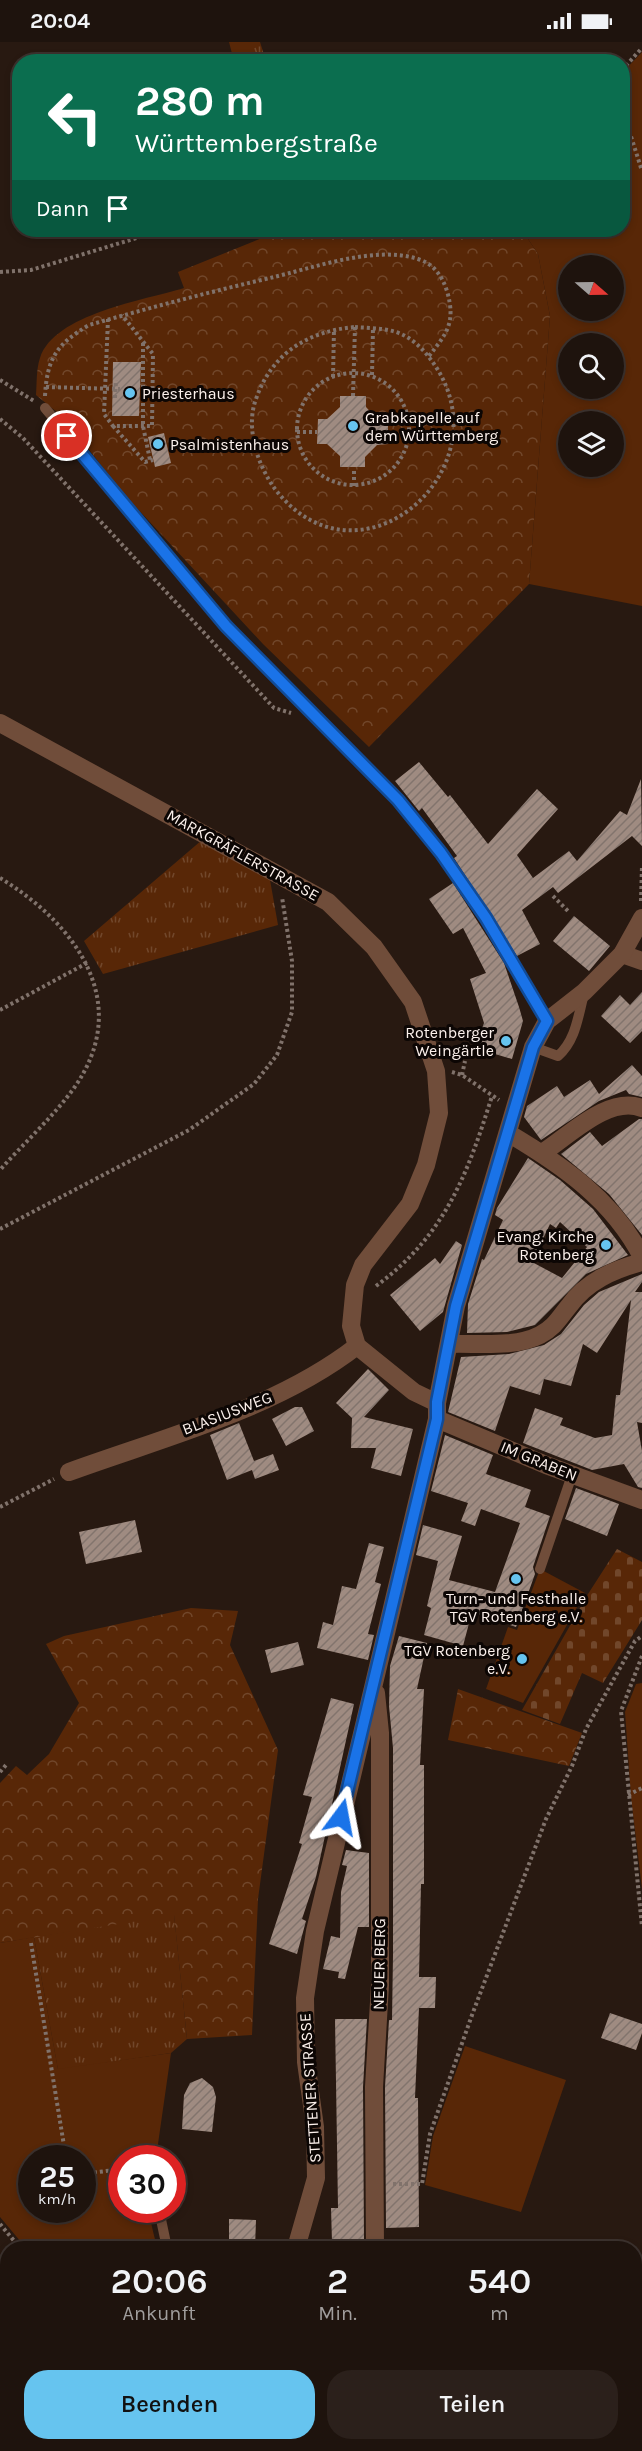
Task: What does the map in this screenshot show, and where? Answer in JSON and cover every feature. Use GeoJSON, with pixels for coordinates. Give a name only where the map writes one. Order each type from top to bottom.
{"type":"FeatureCollection","features":[{"type":"Feature","properties":{"kind":"street","name":"MARKGRÄFLERSTRASSE"},"geometry":{"type":"LineString","coordinates":[[0,723],[279,873],[328,902],[374,947],[413,1002],[436,1071],[440,1113],[426,1165],[410,1204],[363,1265],[355,1285],[351,1326],[357,1346]]}},
{"type":"Feature","properties":{"kind":"street"},"geometry":{"type":"LineString","coordinates":[[547,1021],[584,992],[622,954],[642,919]]}},
{"type":"Feature","properties":{"kind":"street"},"geometry":{"type":"LineString","coordinates":[[622,954],[642,961]]}},
{"type":"Feature","properties":{"kind":"street","name":"STETTENER STRASSE"},"geometry":{"type":"LineString","coordinates":[[298,2241],[316,2178],[315,2127],[306,2062],[304,1998],[315,1931],[437,1411],[456,1306],[533,1047],[547,1021]]}},
{"type":"Feature","properties":{"kind":"street"},"geometry":{"type":"LineString","coordinates":[[542,1153],[604,1112],[624,1104],[642,1108]]}},
{"type":"Feature","properties":{"kind":"street"},"geometry":{"type":"LineString","coordinates":[[508,1133],[542,1153],[590,1190],[615,1215],[642,1257]]}},
{"type":"Feature","properties":{"kind":"street"},"geometry":{"type":"LineString","coordinates":[[450,1344],[497,1343],[538,1336],[557,1324],[569,1305],[594,1282],[610,1271],[642,1262]]}},
{"type":"Feature","properties":{"kind":"street"},"geometry":{"type":"LineString","coordinates":[[357,1346],[437,1411]]}},
{"type":"Feature","properties":{"kind":"street","name":"BLASIUSWEG"},"geometry":{"type":"LineString","coordinates":[[69,1472],[262,1402],[336,1362],[357,1346]]}},
{"type":"Feature","properties":{"kind":"street","name":"IM GRABEN"},"geometry":{"type":"LineString","coordinates":[[437,1411],[572,1475],[642,1500]]}},
{"type":"Feature","properties":{"kind":"street","name":"NEUER BERG"},"geometry":{"type":"LineString","coordinates":[[375,1679],[380,1744],[380,1985],[374,2087],[375,2241]]}},
{"type":"Feature","properties":{"kind":"lane"},"geometry":{"type":"LineString","coordinates":[[45,408],[226,626],[310,714],[398,800],[441,853],[486,918],[547,1021]]}},
{"type":"Feature","properties":{"kind":"lane"},"geometry":{"type":"LineString","coordinates":[[533,1047],[558,1056],[566,1049],[574,1033],[584,992]]}},
{"type":"Feature","properties":{"kind":"lane"},"geometry":{"type":"LineString","coordinates":[[540,1569],[572,1475]]}},
{"type":"Feature","properties":{"kind":"lane"},"geometry":{"type":"LineString","coordinates":[[162,2223],[166,2241]]}},
{"type":"Feature","properties":{"kind":"path"},"geometry":{"type":"LineString","coordinates":[[630,61],[642,48]]}},
{"type":"Feature","properties":{"kind":"path"},"geometry":{"type":"LineString","coordinates":[[630,133],[642,171]]}},
{"type":"Feature","properties":{"kind":"path"},"geometry":{"type":"LineString","coordinates":[[0,272],[31,270],[140,237]]}},
{"type":"Feature","properties":{"kind":"path"},"geometry":{"type":"LineString","coordinates":[[0,380],[45,408],[48,368],[67,338],[89,324],[346,260],[391,255],[418,259],[435,267],[444,283],[450,303],[450,330],[429,356]]}},
{"type":"Feature","properties":{"kind":"path"},"geometry":{"type":"LineString","coordinates":[[113,426],[152,426],[153,354],[122,315]]}},
{"type":"Feature","properties":{"kind":"path"},"geometry":{"type":"LineString","coordinates":[[108,319],[104,414],[145,462],[152,460],[142,426],[143,343]]}},
{"type":"Feature","properties":{"kind":"path"},"geometry":{"type":"LineString","coordinates":[[353,396],[355,327]]}},
{"type":"Feature","properties":{"kind":"path"},"geometry":{"type":"LineString","coordinates":[[355,327],[395,332],[414,341],[429,356],[450,395],[452,418],[452,441],[446,464],[435,485],[420,502],[401,516],[379,527],[355,532],[334,530],[294,510],[264,473],[257,453],[253,427],[254,405],[262,383],[275,363],[291,347],[312,336],[334,329],[355,327]]}},
{"type":"Feature","properties":{"kind":"path"},"geometry":{"type":"LineString","coordinates":[[333,377],[334,329]]}},
{"type":"Feature","properties":{"kind":"path"},"geometry":{"type":"LineString","coordinates":[[372,375],[373,329]]}},
{"type":"Feature","properties":{"kind":"path"},"geometry":{"type":"LineString","coordinates":[[353,373],[372,375],[392,388],[400,398],[407,415],[409,433],[404,454],[392,471],[381,479],[354,486],[330,481],[315,470],[303,456],[297,432],[298,418],[310,393],[333,377],[353,373]]}},
{"type":"Feature","properties":{"kind":"path"},"geometry":{"type":"LineString","coordinates":[[116,380],[118,389],[116,398]]}},
{"type":"Feature","properties":{"kind":"path"},"geometry":{"type":"LineString","coordinates":[[46,387],[118,389]]}},
{"type":"Feature","properties":{"kind":"path"},"geometry":{"type":"LineString","coordinates":[[0,419],[23,438],[274,708],[293,714],[310,714]]}},
{"type":"Feature","properties":{"kind":"path"},"geometry":{"type":"LineString","coordinates":[[297,432],[317,432]]}},
{"type":"Feature","properties":{"kind":"path"},"geometry":{"type":"LineString","coordinates":[[388,433],[409,433]]}},
{"type":"Feature","properties":{"kind":"path"},"geometry":{"type":"LineString","coordinates":[[354,468],[354,486]]}},
{"type":"Feature","properties":{"kind":"path"},"geometry":{"type":"LineString","coordinates":[[642,866],[642,919]]}},
{"type":"Feature","properties":{"kind":"path"},"geometry":{"type":"LineString","coordinates":[[0,1229],[189,1130],[254,1084],[277,1055],[292,1012],[292,961],[279,873]]}},
{"type":"Feature","properties":{"kind":"path"},"geometry":{"type":"LineString","coordinates":[[0,878],[20,890],[56,921],[87,963],[97,986],[100,1015],[92,1052],[74,1088],[0,1170]]}},
{"type":"Feature","properties":{"kind":"path"},"geometry":{"type":"LineString","coordinates":[[553,896],[569,912]]}},
{"type":"Feature","properties":{"kind":"path"},"geometry":{"type":"LineString","coordinates":[[0,1010],[87,963]]}},
{"type":"Feature","properties":{"kind":"path"},"geometry":{"type":"LineString","coordinates":[[462,1075],[465,1061]]}},
{"type":"Feature","properties":{"kind":"path"},"geometry":{"type":"LineString","coordinates":[[353,1303],[390,1275],[429,1235],[446,1213],[460,1188],[492,1096],[462,1075],[436,1071]]}},
{"type":"Feature","properties":{"kind":"path"},"geometry":{"type":"LineString","coordinates":[[0,1507],[19,1495],[69,1472]]}},
{"type":"Feature","properties":{"kind":"path"},"geometry":{"type":"LineString","coordinates":[[375,2184],[422,2184],[430,2134],[546,1819],[572,1766],[586,1729],[635,1641],[642,1636]]}},
{"type":"Feature","properties":{"kind":"path"},"geometry":{"type":"LineString","coordinates":[[642,1656],[621,1711],[642,1927]]}},
{"type":"Feature","properties":{"kind":"path"},"geometry":{"type":"LineString","coordinates":[[0,1772],[6,1765]]}},
{"type":"Feature","properties":{"kind":"path"},"geometry":{"type":"LineString","coordinates":[[628,1795],[642,1788]]}},
{"type":"Feature","properties":{"kind":"path"},"geometry":{"type":"LineString","coordinates":[[31,1942],[64,2145]]}},
{"type":"Feature","properties":{"kind":"path"},"geometry":{"type":"LineString","coordinates":[[0,2224],[14,2241]]}},
{"type":"Feature","properties":{"kind":"green space"},"geometry":{"type":"Polygon","coordinates":[[[229,42],[260,42],[264,54],[232,54],[229,42]]]}},
{"type":"Feature","properties":{"kind":"green space"},"geometry":{"type":"Polygon","coordinates":[[[642,52],[642,606],[529,584],[550,316],[538,254],[527,237],[630,237],[630,65],[642,52]]]}},
{"type":"Feature","properties":{"kind":"green space"},"geometry":{"type":"Polygon","coordinates":[[[265,237],[527,237],[538,254],[550,316],[529,584],[369,747],[263,644],[123,493],[64,418],[36,395],[40,358],[49,343],[63,330],[103,311],[184,288],[178,272],[265,237]]]}},
{"type":"Feature","properties":{"kind":"green space"},"geometry":{"type":"Polygon","coordinates":[[[202,840],[270,880],[278,925],[103,974],[84,941],[202,840]]]}},
{"type":"Feature","properties":{"kind":"green space"},"geometry":{"type":"Polygon","coordinates":[[[617,1549],[642,1562],[642,1620],[603,1683],[582,1673],[560,1724],[522,1710],[588,1594],[617,1549]]]}},
{"type":"Feature","properties":{"kind":"green space","name":"TGV Rotenberg e.V."},"geometry":{"type":"Polygon","coordinates":[[[540,1569],[585,1593],[523,1703],[486,1689],[508,1627],[517,1630],[540,1569]]]}},
{"type":"Feature","properties":{"kind":"green space"},"geometry":{"type":"Polygon","coordinates":[[[191,1608],[238,1611],[230,1645],[278,1750],[258,1899],[252,2035],[187,2039],[174,1915],[0,1943],[0,1783],[16,1766],[27,1775],[49,1754],[79,1703],[46,1644],[64,1636],[191,1608]]]}},
{"type":"Feature","properties":{"kind":"green space"},"geometry":{"type":"Polygon","coordinates":[[[642,1683],[642,1889],[631,1797],[625,1712],[636,1684],[642,1683]]]}},
{"type":"Feature","properties":{"kind":"green space"},"geometry":{"type":"Polygon","coordinates":[[[458,1689],[582,1733],[569,1766],[448,1740],[458,1689]]]}},
{"type":"Feature","properties":{"kind":"green space"},"geometry":{"type":"Polygon","coordinates":[[[174,1914],[187,2039],[171,2053],[58,2070],[34,1937],[174,1914]]]}},
{"type":"Feature","properties":{"kind":"green space"},"geometry":{"type":"Polygon","coordinates":[[[34,1937],[58,2069],[171,2053],[158,2145],[108,2145],[108,2223],[151,2223],[155,2241],[20,2241],[0,2217],[0,1943],[34,1937]]]}},
{"type":"Feature","properties":{"kind":"green space"},"geometry":{"type":"Polygon","coordinates":[[[465,2046],[566,2080],[521,2212],[425,2185],[433,2136],[465,2046]]]}},
{"type":"Feature","properties":{"kind":"building","name":"Priesterhaus"},"geometry":{"type":"Polygon","coordinates":[[[113,362],[141,362],[139,416],[112,416],[113,362]]]}},
{"type":"Feature","properties":{"kind":"building","name":"Grabkapelle auf dem Württemberg"},"geometry":{"type":"Polygon","coordinates":[[[340,396],[366,396],[366,407],[377,419],[388,419],[388,444],[377,445],[365,457],[365,467],[340,467],[340,456],[327,444],[317,444],[318,419],[327,419],[340,407],[340,396]]]}},
{"type":"Feature","properties":{"kind":"building","name":"Psalmistenhaus"},"geometry":{"type":"Polygon","coordinates":[[[164,433],[171,463],[155,467],[148,437],[164,433]]]}},
{"type":"Feature","properties":{"kind":"building"},"geometry":{"type":"Polygon","coordinates":[[[419,762],[448,797],[450,795],[488,844],[537,789],[558,809],[517,855],[533,878],[569,851],[577,861],[620,811],[627,815],[641,779],[642,846],[632,836],[558,893],[553,887],[522,910],[540,944],[517,956],[454,858],[457,856],[422,808],[419,811],[395,781],[419,762]]]}},
{"type":"Feature","properties":{"kind":"building"},"geometry":{"type":"Polygon","coordinates":[[[453,883],[504,963],[519,1007],[523,1021],[512,1059],[475,1048],[484,1023],[470,979],[486,973],[463,928],[453,934],[429,899],[453,883]]]}},
{"type":"Feature","properties":{"kind":"building"},"geometry":{"type":"Polygon","coordinates":[[[574,916],[610,946],[589,971],[553,941],[574,916]]]}},
{"type":"Feature","properties":{"kind":"building"},"geometry":{"type":"Polygon","coordinates":[[[642,992],[642,1031],[630,1043],[601,1016],[620,995],[630,1005],[642,992]]]}},
{"type":"Feature","properties":{"kind":"building"},"geometry":{"type":"Polygon","coordinates":[[[632,1065],[642,1076],[642,1097],[629,1094],[626,1090],[599,1101],[541,1140],[524,1117],[527,1106],[557,1086],[564,1097],[590,1080],[599,1094],[632,1065]]]}},
{"type":"Feature","properties":{"kind":"building"},"geometry":{"type":"Polygon","coordinates":[[[642,1119],[642,1235],[609,1194],[561,1154],[590,1132],[602,1146],[642,1119]]]}},
{"type":"Feature","properties":{"kind":"building"},"geometry":{"type":"Polygon","coordinates":[[[528,1158],[560,1180],[593,1209],[628,1255],[586,1274],[535,1325],[507,1332],[467,1333],[468,1304],[482,1259],[484,1260],[503,1220],[495,1215],[528,1158]],[[560,1222],[556,1228],[550,1224],[532,1262],[562,1278],[587,1247],[560,1222]]]}},
{"type":"Feature","properties":{"kind":"building"},"geometry":{"type":"Polygon","coordinates":[[[456,1241],[462,1245],[443,1312],[420,1331],[390,1295],[435,1258],[440,1264],[456,1241]]]}},
{"type":"Feature","properties":{"kind":"building"},"geometry":{"type":"Polygon","coordinates":[[[642,1274],[642,1282],[635,1292],[642,1292],[642,1423],[637,1422],[642,1451],[642,1488],[638,1487],[624,1464],[592,1470],[523,1443],[535,1408],[563,1418],[560,1425],[595,1438],[612,1435],[616,1395],[620,1395],[631,1300],[597,1353],[583,1344],[571,1386],[544,1379],[540,1395],[510,1386],[495,1431],[448,1412],[461,1357],[509,1354],[544,1345],[561,1334],[584,1305],[599,1292],[642,1274]]]}},
{"type":"Feature","properties":{"kind":"building"},"geometry":{"type":"Polygon","coordinates":[[[368,1369],[389,1390],[364,1417],[413,1429],[401,1476],[371,1468],[376,1448],[351,1448],[352,1418],[336,1403],[368,1369]]]}},
{"type":"Feature","properties":{"kind":"building"},"geometry":{"type":"Polygon","coordinates":[[[295,1407],[302,1407],[314,1431],[286,1446],[272,1419],[295,1407]]]}},
{"type":"Feature","properties":{"kind":"building"},"geometry":{"type":"Polygon","coordinates":[[[239,1423],[254,1461],[273,1454],[279,1470],[255,1479],[252,1470],[227,1480],[210,1435],[239,1423]]]}},
{"type":"Feature","properties":{"kind":"building"},"geometry":{"type":"Polygon","coordinates":[[[445,1435],[493,1455],[486,1474],[531,1490],[525,1507],[550,1516],[533,1567],[535,1574],[516,1627],[472,1612],[463,1646],[424,1635],[431,1608],[427,1606],[438,1561],[416,1555],[423,1525],[462,1536],[449,1580],[495,1592],[520,1523],[481,1509],[475,1526],[461,1521],[468,1503],[431,1491],[445,1435]]]}},
{"type":"Feature","properties":{"kind":"building"},"geometry":{"type":"Polygon","coordinates":[[[576,1488],[619,1504],[607,1536],[565,1519],[576,1488]]]}},
{"type":"Feature","properties":{"kind":"building"},"geometry":{"type":"Polygon","coordinates":[[[135,1520],[142,1552],[86,1564],[79,1532],[135,1520]]]}},
{"type":"Feature","properties":{"kind":"building"},"geometry":{"type":"Polygon","coordinates":[[[369,1543],[384,1547],[375,1582],[381,1584],[368,1634],[374,1635],[368,1660],[317,1648],[323,1622],[333,1625],[342,1586],[356,1589],[369,1543]]]}},
{"type":"Feature","properties":{"kind":"building"},"geometry":{"type":"Polygon","coordinates":[[[399,1636],[427,1643],[417,1689],[424,1689],[420,1765],[424,1765],[424,1884],[421,1884],[419,1977],[436,1977],[435,2008],[419,2008],[415,2098],[418,2098],[419,2227],[386,2228],[385,2087],[389,2020],[392,2020],[393,1955],[393,1748],[389,1706],[390,1666],[399,1636]]]}},
{"type":"Feature","properties":{"kind":"building"},"geometry":{"type":"Polygon","coordinates":[[[298,1642],[304,1665],[271,1673],[265,1650],[298,1642]]]}},
{"type":"Feature","properties":{"kind":"building"},"geometry":{"type":"Polygon","coordinates":[[[331,1698],[354,1704],[316,1877],[302,1919],[306,1921],[297,1954],[269,1944],[302,1844],[299,1843],[312,1797],[303,1795],[331,1698]]]}},
{"type":"Feature","properties":{"kind":"building"},"geometry":{"type":"Polygon","coordinates":[[[346,1850],[369,1853],[369,1927],[358,1927],[345,1979],[338,1978],[339,1972],[323,1969],[331,1936],[340,1938],[341,1892],[347,1866],[342,1865],[346,1850]]]}},
{"type":"Feature","properties":{"kind":"building"},"geometry":{"type":"Polygon","coordinates":[[[610,2013],[642,2024],[642,2033],[636,2050],[601,2038],[610,2013]]]}},
{"type":"Feature","properties":{"kind":"building"},"geometry":{"type":"Polygon","coordinates":[[[335,2019],[367,2019],[363,2087],[364,2241],[332,2241],[331,2208],[338,2208],[335,2019]]]}},
{"type":"Feature","properties":{"kind":"building"},"geometry":{"type":"Polygon","coordinates":[[[202,2078],[213,2087],[216,2097],[212,2132],[182,2129],[184,2095],[190,2083],[202,2078]]]}},
{"type":"Feature","properties":{"kind":"building"},"geometry":{"type":"Polygon","coordinates":[[[229,2219],[256,2220],[255,2241],[229,2241],[229,2219]]]}},
{"type":"Feature","properties":{"kind":"place","name":"Priesterhaus"},"geometry":{"type":"Point","coordinates":[130,393]}},
{"type":"Feature","properties":{"kind":"place","name":"Grabkapelle auf dem Württemberg"},"geometry":{"type":"Point","coordinates":[353,426]}},
{"type":"Feature","properties":{"kind":"place","name":"Psalmistenhaus"},"geometry":{"type":"Point","coordinates":[158,444]}},
{"type":"Feature","properties":{"kind":"place","name":"Rotenberger Weingärtle"},"geometry":{"type":"Point","coordinates":[506,1041]}},
{"type":"Feature","properties":{"kind":"place","name":"Evang. Kirche Rotenberg"},"geometry":{"type":"Point","coordinates":[606,1245]}},
{"type":"Feature","properties":{"kind":"place","name":"Turn- und Festhalle TGV Rotenberg e.V."},"geometry":{"type":"Point","coordinates":[516,1579]}},
{"type":"Feature","properties":{"kind":"place","name":"TGV Rotenberg e.V."},"geometry":{"type":"Point","coordinates":[522,1659]}},
{"type":"Feature","properties":{"kind":"route"},"geometry":{"type":"LineString","coordinates":[[67,436],[226,626],[310,714],[398,800],[441,853],[486,918],[547,1021],[533,1047],[456,1306],[437,1402],[437,1419],[341,1817]]}}]}
